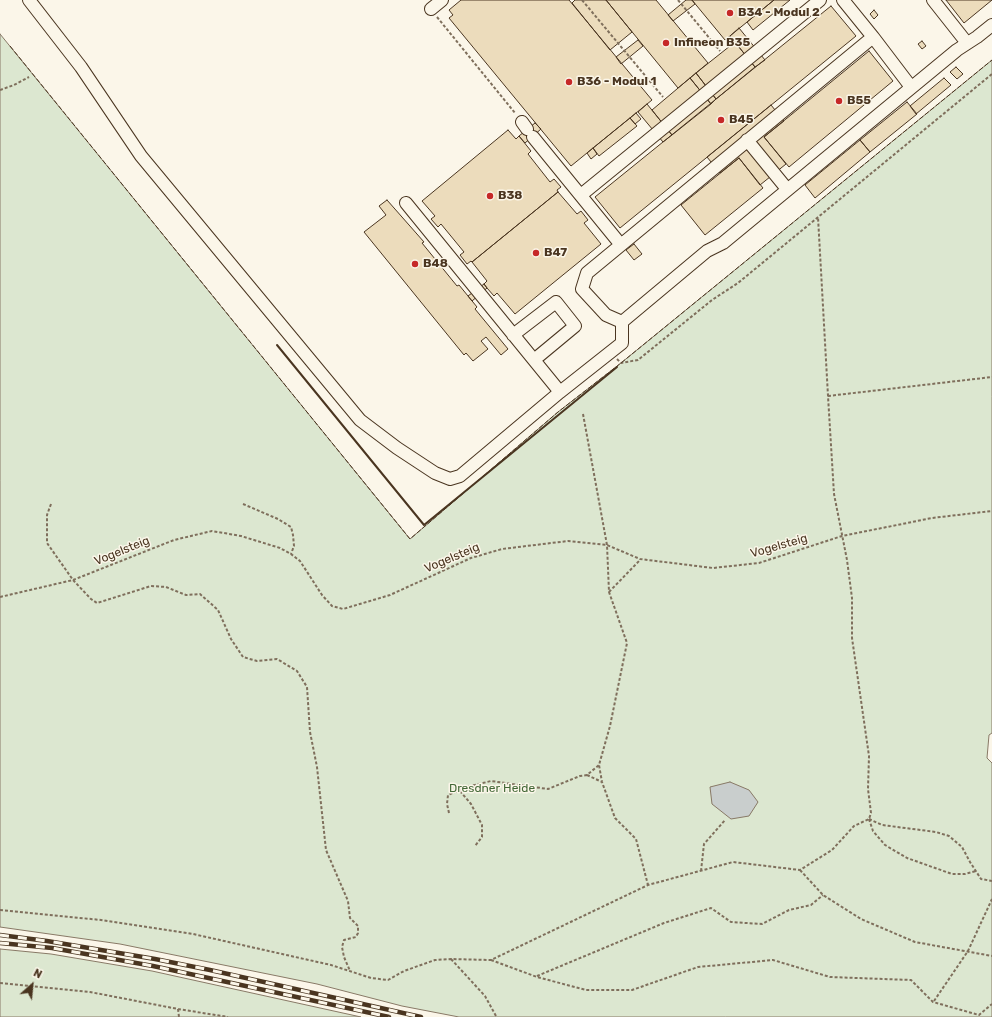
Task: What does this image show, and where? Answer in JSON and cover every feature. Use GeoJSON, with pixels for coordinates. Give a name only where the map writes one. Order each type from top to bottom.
{"type":"FeatureCollection","features":[{"type":"Feature","properties":{"kind":"lane"},"geometry":{"type":"LineString","coordinates":[[29,0],[81,67],[142,156],[360,420],[397,448],[435,473],[450,479],[460,476],[560,392],[622,343],[622,322]]}},
{"type":"Feature","properties":{"kind":"lane"},"geometry":{"type":"LineString","coordinates":[[431,9],[442,0]]}},
{"type":"Feature","properties":{"kind":"lane"},"geometry":{"type":"LineString","coordinates":[[581,195],[820,0]]}},
{"type":"Feature","properties":{"kind":"lane"},"geometry":{"type":"LineString","coordinates":[[843,0],[911,87]]}},
{"type":"Feature","properties":{"kind":"lane"},"geometry":{"type":"LineString","coordinates":[[933,0],[967,43]]}},
{"type":"Feature","properties":{"kind":"lane"},"geometry":{"type":"LineString","coordinates":[[622,322],[707,251],[723,243],[911,87],[992,25]]}},
{"type":"Feature","properties":{"kind":"lane"},"geometry":{"type":"LineString","coordinates":[[622,322],[606,315],[582,289],[587,273],[873,37]]}},
{"type":"Feature","properties":{"kind":"lane"},"geometry":{"type":"LineString","coordinates":[[527,129],[621,245]]}},
{"type":"Feature","properties":{"kind":"lane"},"geometry":{"type":"LineString","coordinates":[[747,140],[787,189]]}},
{"type":"Feature","properties":{"kind":"lane"},"geometry":{"type":"LineString","coordinates":[[406,203],[560,392]]}},
{"type":"Feature","properties":{"kind":"lane"},"geometry":{"type":"LineString","coordinates":[[514,335],[556,302],[575,326],[534,360]]}},
{"type":"Feature","properties":{"kind":"path"},"geometry":{"type":"LineString","coordinates":[[582,0],[663,97]]}},
{"type":"Feature","properties":{"kind":"path"},"geometry":{"type":"LineString","coordinates":[[678,0],[720,51]]}},
{"type":"Feature","properties":{"kind":"path"},"geometry":{"type":"LineString","coordinates":[[431,9],[527,129]]}},
{"type":"Feature","properties":{"kind":"path"},"geometry":{"type":"LineString","coordinates":[[611,353],[621,363],[638,360],[712,300],[738,283],[992,74]]}},
{"type":"Feature","properties":{"kind":"path"},"geometry":{"type":"LineString","coordinates":[[0,90],[29,77]]}},
{"type":"Feature","properties":{"kind":"path"},"geometry":{"type":"LineString","coordinates":[[818,217],[834,494],[847,560],[852,598],[852,638],[869,756],[868,789],[871,813],[869,819],[873,831],[885,845],[907,858],[952,874],[966,874],[976,871]]}},
{"type":"Feature","properties":{"kind":"path"},"geometry":{"type":"LineString","coordinates":[[828,396],[992,376]]}},
{"type":"Feature","properties":{"kind":"path"},"geometry":{"type":"LineString","coordinates":[[583,414],[607,545],[609,592],[627,643],[610,726],[599,765],[602,782],[615,818],[636,839],[648,885]]}},
{"type":"Feature","properties":{"kind":"path"},"geometry":{"type":"LineString","coordinates":[[51,504],[47,515],[47,543],[62,562],[73,580],[96,603],[151,586],[166,587],[186,595],[200,594],[218,610],[231,639],[243,657],[257,661],[277,659],[297,671],[307,687],[310,732],[317,767],[326,850],[348,901],[350,918],[358,926],[358,933],[356,937],[344,940],[342,947],[344,957],[350,971]]}},
{"type":"Feature","properties":{"kind":"path"},"geometry":{"type":"LineString","coordinates":[[243,504],[278,519],[291,527],[294,536],[294,546],[291,554]]}},
{"type":"Feature","properties":{"kind":"path","name":"Vogelsteig"},"geometry":{"type":"LineString","coordinates":[[0,597],[73,580],[174,540],[212,531],[240,536],[280,548],[291,554],[300,561],[322,595],[332,606],[343,609],[390,595],[471,558],[502,549],[568,541],[607,545],[640,559],[713,568],[759,563],[842,536],[932,518],[992,511]]}},
{"type":"Feature","properties":{"kind":"path"},"geometry":{"type":"LineString","coordinates":[[609,592],[640,559]]}},
{"type":"Feature","properties":{"kind":"path"},"geometry":{"type":"LineString","coordinates":[[449,813],[447,804],[448,795],[452,792],[460,791],[467,787],[491,781],[548,789],[588,774],[599,765]]}},
{"type":"Feature","properties":{"kind":"path"},"geometry":{"type":"LineString","coordinates":[[588,774],[602,782]]}},
{"type":"Feature","properties":{"kind":"path"},"geometry":{"type":"LineString","coordinates":[[460,791],[471,804],[482,825],[482,837],[475,846]]}},
{"type":"Feature","properties":{"kind":"path"},"geometry":{"type":"LineString","coordinates":[[491,960],[648,885],[734,862],[800,870],[832,850],[854,826],[869,819],[882,825],[936,832],[948,836],[962,847],[981,879],[992,881]]}},
{"type":"Feature","properties":{"kind":"path"},"geometry":{"type":"LineString","coordinates":[[701,871],[704,844],[725,820]]}},
{"type":"Feature","properties":{"kind":"path"},"geometry":{"type":"LineString","coordinates":[[800,870],[823,895],[861,919],[915,942],[992,956]]}},
{"type":"Feature","properties":{"kind":"path"},"geometry":{"type":"LineString","coordinates":[[537,977],[664,923],[711,908],[731,922],[762,924],[789,910],[811,905],[823,895]]}},
{"type":"Feature","properties":{"kind":"path"},"geometry":{"type":"LineString","coordinates":[[933,1002],[968,951],[992,898]]}},
{"type":"Feature","properties":{"kind":"path"},"geometry":{"type":"LineString","coordinates":[[0,910],[101,920],[193,934],[331,965],[371,978],[388,980],[404,971],[435,960],[491,960],[537,977],[586,990],[632,990],[698,967],[773,960],[830,977],[911,980],[933,1002],[979,1015],[992,1004]]}},
{"type":"Feature","properties":{"kind":"path"},"geometry":{"type":"LineString","coordinates":[[451,959],[485,996],[496,1016]]}},
{"type":"Feature","properties":{"kind":"path"},"geometry":{"type":"LineString","coordinates":[[0,983],[90,992],[228,1017]]}},
{"type":"Feature","properties":{"kind":"path"},"geometry":{"type":"LineString","coordinates":[[178,1009],[179,1017]]}},
{"type":"Feature","properties":{"kind":"green space","name":"Dresdner Heide"},"geometry":{"type":"Polygon","coordinates":[[[0,34],[410,539],[558,412],[621,363],[992,60],[992,733],[989,735],[987,758],[992,763],[992,1017],[459,1017],[402,1006],[317,984],[120,944],[0,927],[0,34]]]}},
{"type":"Feature","properties":{"kind":"green space"},"geometry":{"type":"Polygon","coordinates":[[[0,949],[51,954],[152,971],[361,1017],[0,1017],[0,949]]]}},
{"type":"Feature","properties":{"kind":"shaded area"},"geometry":{"type":"Polygon","coordinates":[[[730,782],[749,790],[758,802],[749,816],[731,819],[712,804],[710,787],[730,782]]]}},
{"type":"Feature","properties":{"kind":"building","name":"B36 - Modul 1"},"geometry":{"type":"Polygon","coordinates":[[[461,0],[569,0],[652,100],[571,166],[449,18],[453,15],[449,10],[461,0]]]}},
{"type":"Feature","properties":{"kind":"building"},"geometry":{"type":"Polygon","coordinates":[[[575,0],[606,0],[632,32],[610,50],[572,3],[575,0]]]}},
{"type":"Feature","properties":{"kind":"building","name":"Infineon B35"},"geometry":{"type":"Polygon","coordinates":[[[606,0],[656,0],[708,63],[678,88],[606,0]]]}},
{"type":"Feature","properties":{"kind":"building"},"geometry":{"type":"Polygon","coordinates":[[[686,0],[692,0],[695,4],[673,21],[668,15],[686,0]]]}},
{"type":"Feature","properties":{"kind":"building","name":"B34 - Modul 2"},"geometry":{"type":"Polygon","coordinates":[[[692,0],[774,0],[725,40],[692,0]]]}},
{"type":"Feature","properties":{"kind":"building"},"geometry":{"type":"Polygon","coordinates":[[[774,0],[790,0],[753,30],[747,22],[774,0]]]}},
{"type":"Feature","properties":{"kind":"building"},"geometry":{"type":"Polygon","coordinates":[[[946,0],[992,0],[964,23],[946,0]]]}},
{"type":"Feature","properties":{"kind":"building","name":"B45"},"geometry":{"type":"Polygon","coordinates":[[[831,6],[856,36],[620,228],[595,197],[831,6]]]}},
{"type":"Feature","properties":{"kind":"building"},"geometry":{"type":"Polygon","coordinates":[[[874,10],[878,15],[874,19],[870,14],[874,10]]]}},
{"type":"Feature","properties":{"kind":"building"},"geometry":{"type":"Polygon","coordinates":[[[739,28],[765,60],[755,67],[730,36],[739,28]]]}},
{"type":"Feature","properties":{"kind":"building"},"geometry":{"type":"Polygon","coordinates":[[[638,40],[643,46],[621,64],[616,57],[638,40]]]}},
{"type":"Feature","properties":{"kind":"building"},"geometry":{"type":"Polygon","coordinates":[[[922,41],[926,46],[922,49],[918,44],[922,41]]]}},
{"type":"Feature","properties":{"kind":"building"},"geometry":{"type":"Polygon","coordinates":[[[735,42],[755,67],[716,99],[696,73],[735,42]]]}},
{"type":"Feature","properties":{"kind":"building","name":"B55"},"geometry":{"type":"Polygon","coordinates":[[[869,51],[893,81],[789,167],[764,137],[869,51]]]}},
{"type":"Feature","properties":{"kind":"building"},"geometry":{"type":"Polygon","coordinates":[[[956,67],[963,74],[957,79],[950,72],[956,67]]]}},
{"type":"Feature","properties":{"kind":"building"},"geometry":{"type":"Polygon","coordinates":[[[696,73],[716,99],[711,104],[690,78],[696,73]]]}},
{"type":"Feature","properties":{"kind":"building"},"geometry":{"type":"Polygon","coordinates":[[[690,78],[711,104],[672,135],[652,110],[690,78]]]}},
{"type":"Feature","properties":{"kind":"building"},"geometry":{"type":"Polygon","coordinates":[[[944,78],[951,85],[916,114],[910,106],[944,78]]]}},
{"type":"Feature","properties":{"kind":"building"},"geometry":{"type":"Polygon","coordinates":[[[907,102],[917,114],[870,152],[860,140],[907,102]]]}},
{"type":"Feature","properties":{"kind":"building"},"geometry":{"type":"Polygon","coordinates":[[[647,104],[672,135],[663,142],[638,112],[647,104]]]}},
{"type":"Feature","properties":{"kind":"building"},"geometry":{"type":"Polygon","coordinates":[[[771,105],[784,121],[764,137],[786,164],[760,185],[739,158],[720,173],[707,157],[771,105]]]}},
{"type":"Feature","properties":{"kind":"building"},"geometry":{"type":"Polygon","coordinates":[[[636,113],[641,119],[635,124],[630,118],[636,113]]]}},
{"type":"Feature","properties":{"kind":"building"},"geometry":{"type":"Polygon","coordinates":[[[630,118],[637,126],[599,156],[593,148],[630,118]]]}},
{"type":"Feature","properties":{"kind":"building"},"geometry":{"type":"Polygon","coordinates":[[[535,123],[541,129],[525,143],[519,136],[535,123]]]}},
{"type":"Feature","properties":{"kind":"building","name":"B38"},"geometry":{"type":"Polygon","coordinates":[[[508,130],[516,139],[519,136],[531,151],[528,154],[550,182],[554,179],[561,187],[557,190],[558,192],[472,262],[471,261],[467,264],[460,255],[464,252],[441,224],[438,227],[431,219],[435,216],[422,201],[508,130]]]}},
{"type":"Feature","properties":{"kind":"building"},"geometry":{"type":"Polygon","coordinates":[[[860,140],[870,152],[815,198],[805,185],[860,140]]]}},
{"type":"Feature","properties":{"kind":"building"},"geometry":{"type":"Polygon","coordinates":[[[593,148],[597,154],[591,159],[587,153],[593,148]]]}},
{"type":"Feature","properties":{"kind":"building"},"geometry":{"type":"Polygon","coordinates":[[[739,158],[763,188],[705,235],[681,205],[739,158]]]}},
{"type":"Feature","properties":{"kind":"building","name":"B47"},"geometry":{"type":"Polygon","coordinates":[[[558,192],[577,214],[581,211],[588,220],[584,223],[601,244],[515,314],[497,293],[494,296],[487,288],[484,284],[487,281],[472,262],[558,192]]]}},
{"type":"Feature","properties":{"kind":"building","name":"B48"},"geometry":{"type":"Polygon","coordinates":[[[387,200],[424,242],[422,243],[457,286],[459,285],[477,307],[475,309],[508,349],[501,355],[486,337],[481,341],[488,349],[473,361],[466,353],[464,355],[364,232],[386,215],[379,206],[387,200]]]}},
{"type":"Feature","properties":{"kind":"building"},"geometry":{"type":"Polygon","coordinates":[[[634,244],[642,254],[634,260],[626,250],[634,244]]]}},
{"type":"Feature","properties":{"kind":"building"},"geometry":{"type":"Polygon","coordinates":[[[484,284],[487,288],[472,301],[468,296],[484,284]]]}},
{"type":"Feature","properties":{"kind":"railway"},"geometry":{"type":"LineString","coordinates":[[0,935],[47,941],[155,959],[421,1017]]}},
{"type":"Feature","properties":{"kind":"railway"},"geometry":{"type":"LineString","coordinates":[[0,943],[52,948],[153,966],[389,1017]]}},
{"type":"Feature","properties":{"kind":"fence"},"geometry":{"type":"LineString","coordinates":[[10,46],[410,539],[558,412],[621,363],[992,60]]}},
{"type":"Feature","properties":{"kind":"wall"},"geometry":{"type":"LineString","coordinates":[[277,345],[424,525],[617,367]]}},
{"type":"Feature","properties":{"kind":"place","name":"B34 - Modul 2"},"geometry":{"type":"Point","coordinates":[730,13]}},
{"type":"Feature","properties":{"kind":"place","name":"Infineon B35"},"geometry":{"type":"Point","coordinates":[666,43]}},
{"type":"Feature","properties":{"kind":"place","name":"B36 - Modul 1"},"geometry":{"type":"Point","coordinates":[569,82]}},
{"type":"Feature","properties":{"kind":"place","name":"B55"},"geometry":{"type":"Point","coordinates":[839,101]}},
{"type":"Feature","properties":{"kind":"place","name":"B45"},"geometry":{"type":"Point","coordinates":[721,120]}},
{"type":"Feature","properties":{"kind":"place","name":"B38"},"geometry":{"type":"Point","coordinates":[490,196]}},
{"type":"Feature","properties":{"kind":"place","name":"B47"},"geometry":{"type":"Point","coordinates":[536,253]}},
{"type":"Feature","properties":{"kind":"place","name":"B48"},"geometry":{"type":"Point","coordinates":[415,264]}}]}
